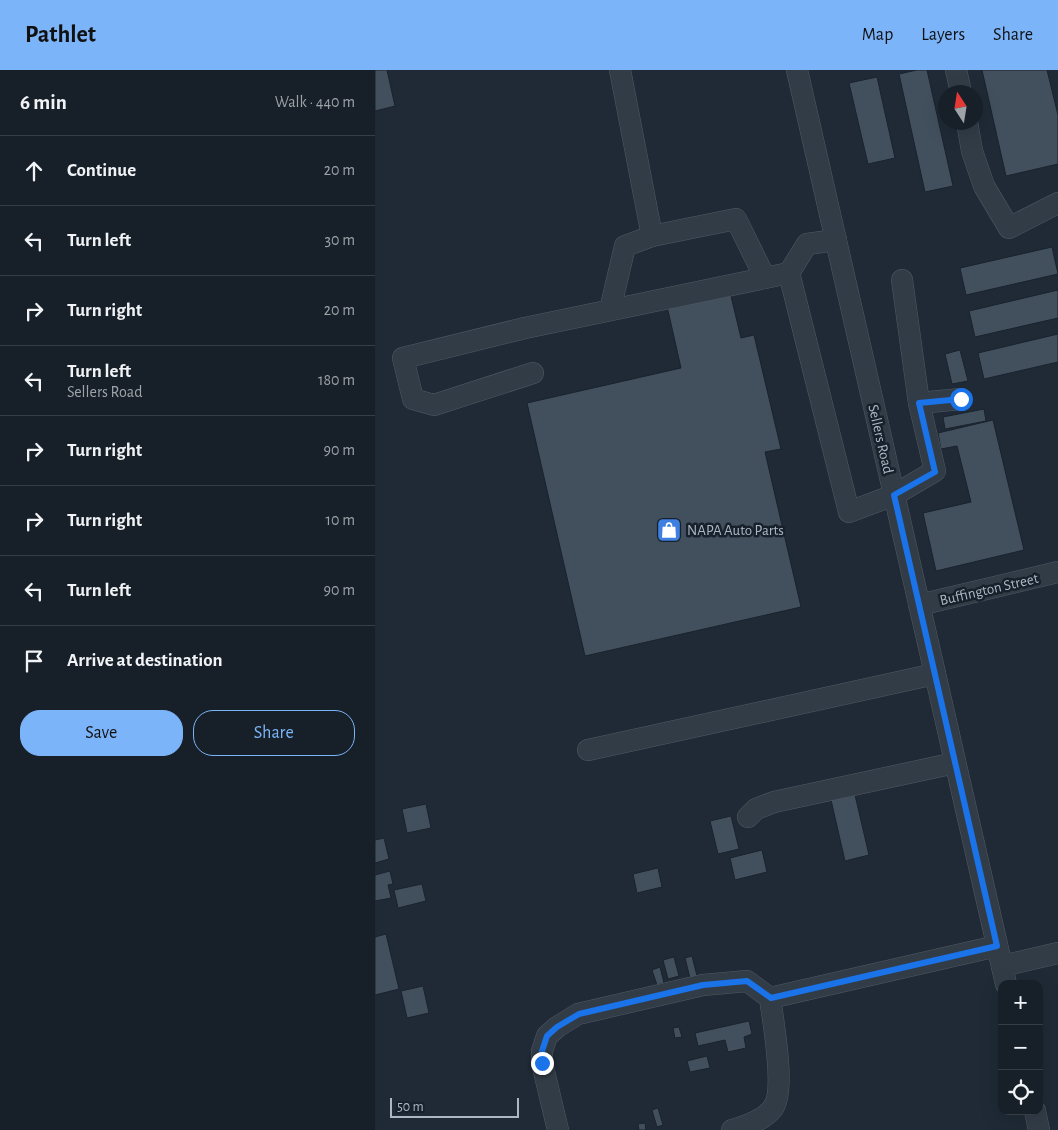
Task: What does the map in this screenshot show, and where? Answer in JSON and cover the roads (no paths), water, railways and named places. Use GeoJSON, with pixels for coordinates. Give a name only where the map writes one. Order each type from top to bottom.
{"type":"FeatureCollection","features":[{"type":"Feature","properties":{"kind":"street"},"geometry":{"type":"LineString","coordinates":[[620,70],[652,236]]}},
{"type":"Feature","properties":{"kind":"street","name":"Sellers Road"},"geometry":{"type":"LineString","coordinates":[[797,70],[1002,965]]}},
{"type":"Feature","properties":{"kind":"street"},"geometry":{"type":"LineString","coordinates":[[956,70],[959,85]]}},
{"type":"Feature","properties":{"kind":"street"},"geometry":{"type":"LineString","coordinates":[[968,130],[972,151],[984,186],[1009,228],[1057,207]]}},
{"type":"Feature","properties":{"kind":"street"},"geometry":{"type":"LineString","coordinates":[[610,310],[625,246],[652,236],[736,219],[765,278]]}},
{"type":"Feature","properties":{"kind":"street"},"geometry":{"type":"LineString","coordinates":[[836,240],[807,244],[789,273],[849,512],[894,495],[935,472],[919,403],[902,280]]}},
{"type":"Feature","properties":{"kind":"street"},"geometry":{"type":"LineString","coordinates":[[533,373],[434,405],[413,399],[403,358],[525,328],[789,273]]}},
{"type":"Feature","properties":{"kind":"street"},"geometry":{"type":"LineString","coordinates":[[919,403],[961,399]]}},
{"type":"Feature","properties":{"kind":"street","name":"Buffington Street"},"geometry":{"type":"LineString","coordinates":[[919,605],[1058,572]]}},
{"type":"Feature","properties":{"kind":"street"},"geometry":{"type":"LineString","coordinates":[[588,750],[935,674]]}},
{"type":"Feature","properties":{"kind":"street"},"geometry":{"type":"LineString","coordinates":[[748,817],[756,809],[773,802],[955,763]]}},
{"type":"Feature","properties":{"kind":"street"},"geometry":{"type":"LineString","coordinates":[[558,1130],[542,1063],[542,1051],[547,1036],[557,1027],[579,1014],[703,985],[747,981],[771,998],[1002,965],[1058,953]]}},
{"type":"Feature","properties":{"kind":"street"},"geometry":{"type":"LineString","coordinates":[[732,1130],[765,1116],[774,1107],[778,1096],[779,1076],[771,998]]}},
{"type":"Feature","properties":{"kind":"street"},"geometry":{"type":"LineString","coordinates":[[1036,1115],[1039,1130]]}},
{"type":"Feature","properties":{"kind":"place","name":"NAPA Auto Parts"},"geometry":{"type":"Point","coordinates":[669,530]}}]}
